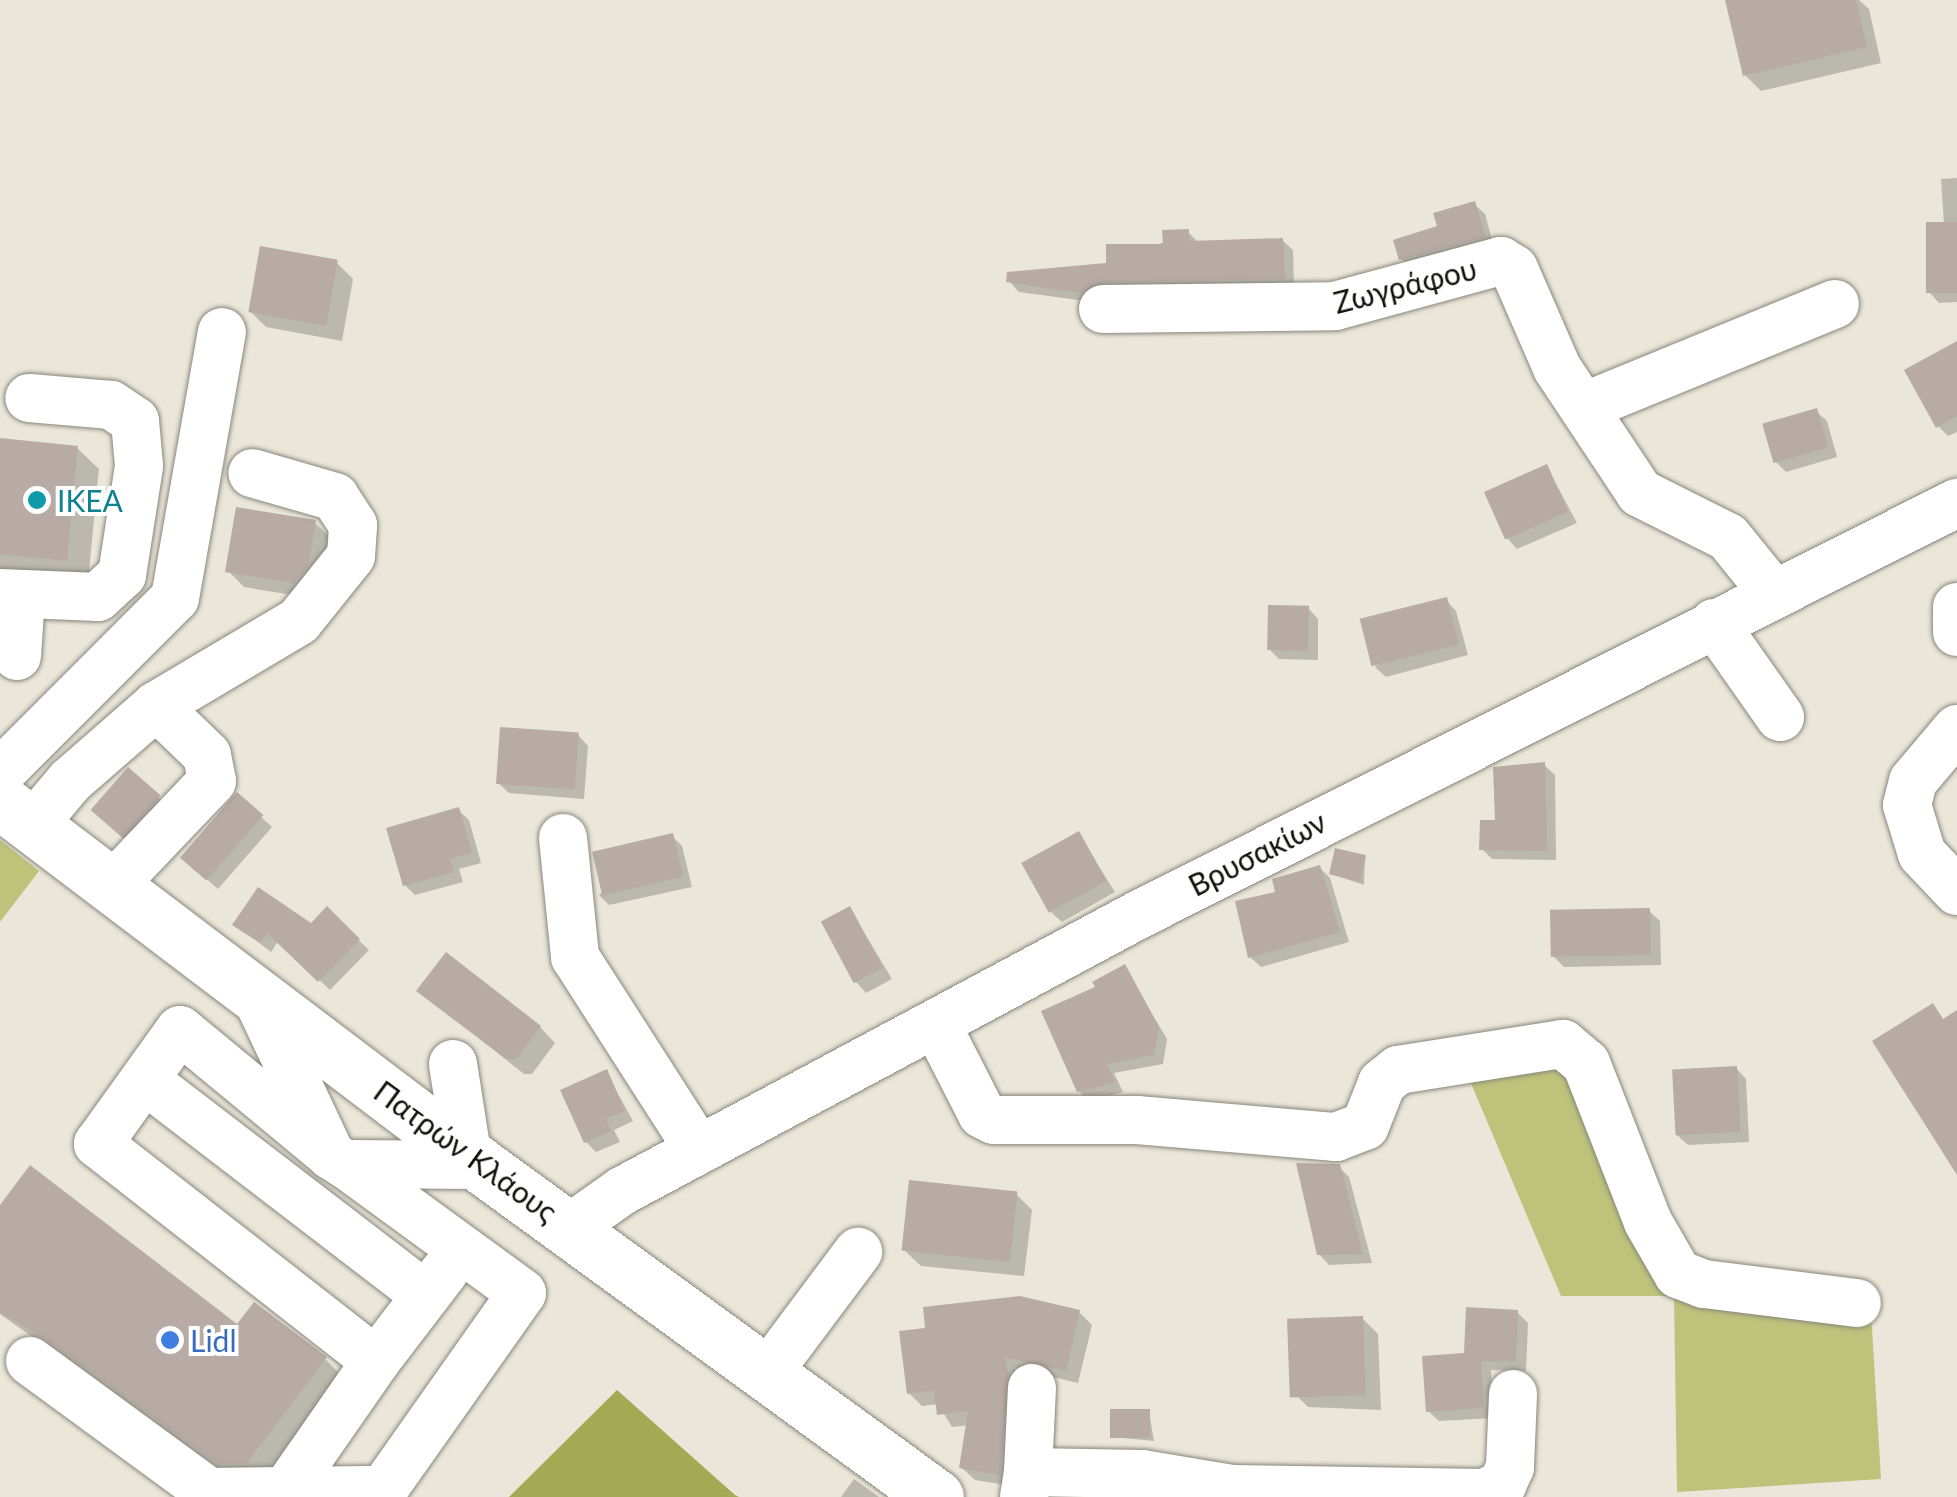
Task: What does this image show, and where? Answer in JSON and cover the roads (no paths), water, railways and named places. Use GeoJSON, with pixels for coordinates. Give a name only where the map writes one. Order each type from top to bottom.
{"type":"FeatureCollection","features":[{"type":"Feature","properties":{"kind":"main road","name":"Πατρών Κλάους"},"geometry":{"type":"LineString","coordinates":[[16,813],[114,884],[257,998],[936,1497]]}},
{"type":"Feature","properties":{"kind":"street","name":"Ζωγράφου"},"geometry":{"type":"LineString","coordinates":[[1103,309],[1335,306],[1500,262],[1514,268],[1557,368],[1586,406],[1640,493],[1728,538],[1774,594]]}},
{"type":"Feature","properties":{"kind":"street"},"geometry":{"type":"LineString","coordinates":[[1586,406],[1835,304]]}},
{"type":"Feature","properties":{"kind":"street"},"geometry":{"type":"LineString","coordinates":[[0,773],[175,598],[222,332]]}},
{"type":"Feature","properties":{"kind":"street"},"geometry":{"type":"LineString","coordinates":[[17,656],[11,594],[98,597],[122,574],[139,466],[135,421],[111,406],[29,398]]}},
{"type":"Feature","properties":{"kind":"street"},"geometry":{"type":"LineString","coordinates":[[16,813],[70,782],[156,706],[298,621],[351,556],[353,524],[335,497],[252,473]]}},
{"type":"Feature","properties":{"kind":"street","name":"Βρυσακίων"},"geometry":{"type":"LineString","coordinates":[[570,1228],[601,1203],[1367,795],[1957,502]]}},
{"type":"Feature","properties":{"kind":"street"},"geometry":{"type":"LineString","coordinates":[[1957,608],[1957,632]]}},
{"type":"Feature","properties":{"kind":"street"},"geometry":{"type":"LineString","coordinates":[[1714,623],[1780,717]]}},
{"type":"Feature","properties":{"kind":"street"},"geometry":{"type":"LineString","coordinates":[[114,884],[212,782],[208,755],[156,706]]}},
{"type":"Feature","properties":{"kind":"street"},"geometry":{"type":"LineString","coordinates":[[1952,747],[1913,781],[1907,805],[1922,854],[1957,891]]}},
{"type":"Feature","properties":{"kind":"street"},"geometry":{"type":"LineString","coordinates":[[563,838],[575,957],[699,1150]]}},
{"type":"Feature","properties":{"kind":"street"},"geometry":{"type":"LineString","coordinates":[[257,998],[338,1159]]}},
{"type":"Feature","properties":{"kind":"street"},"geometry":{"type":"LineString","coordinates":[[936,1024],[982,1114],[994,1120],[1138,1120],[1336,1137],[1365,1126],[1382,1083],[1398,1070],[1563,1044],[1586,1063],[1648,1222],[1678,1274],[1704,1284],[1857,1303]]}},
{"type":"Feature","properties":{"kind":"street"},"geometry":{"type":"LineString","coordinates":[[30,1360],[210,1492],[383,1490],[522,1293],[338,1159],[180,1030],[98,1144],[376,1361]]}},
{"type":"Feature","properties":{"kind":"street"},"geometry":{"type":"LineString","coordinates":[[338,1159],[474,1159],[453,1064]]}},
{"type":"Feature","properties":{"kind":"street"},"geometry":{"type":"LineString","coordinates":[[145,1080],[426,1296]]}},
{"type":"Feature","properties":{"kind":"street"},"geometry":{"type":"LineString","coordinates":[[285,1492],[376,1361],[462,1249]]}},
{"type":"Feature","properties":{"kind":"street"},"geometry":{"type":"LineString","coordinates":[[768,1370],[858,1252]]}},
{"type":"Feature","properties":{"kind":"street"},"geometry":{"type":"LineString","coordinates":[[1032,1388],[1026,1484],[1142,1474],[1232,1489],[1484,1493],[1502,1486],[1510,1467],[1513,1394]]}},
{"type":"Feature","properties":{"kind":"place","name":"IKEA"},"geometry":{"type":"Point","coordinates":[37,500]}},
{"type":"Feature","properties":{"kind":"place","name":"Lidl"},"geometry":{"type":"Point","coordinates":[170,1340]}}]}
